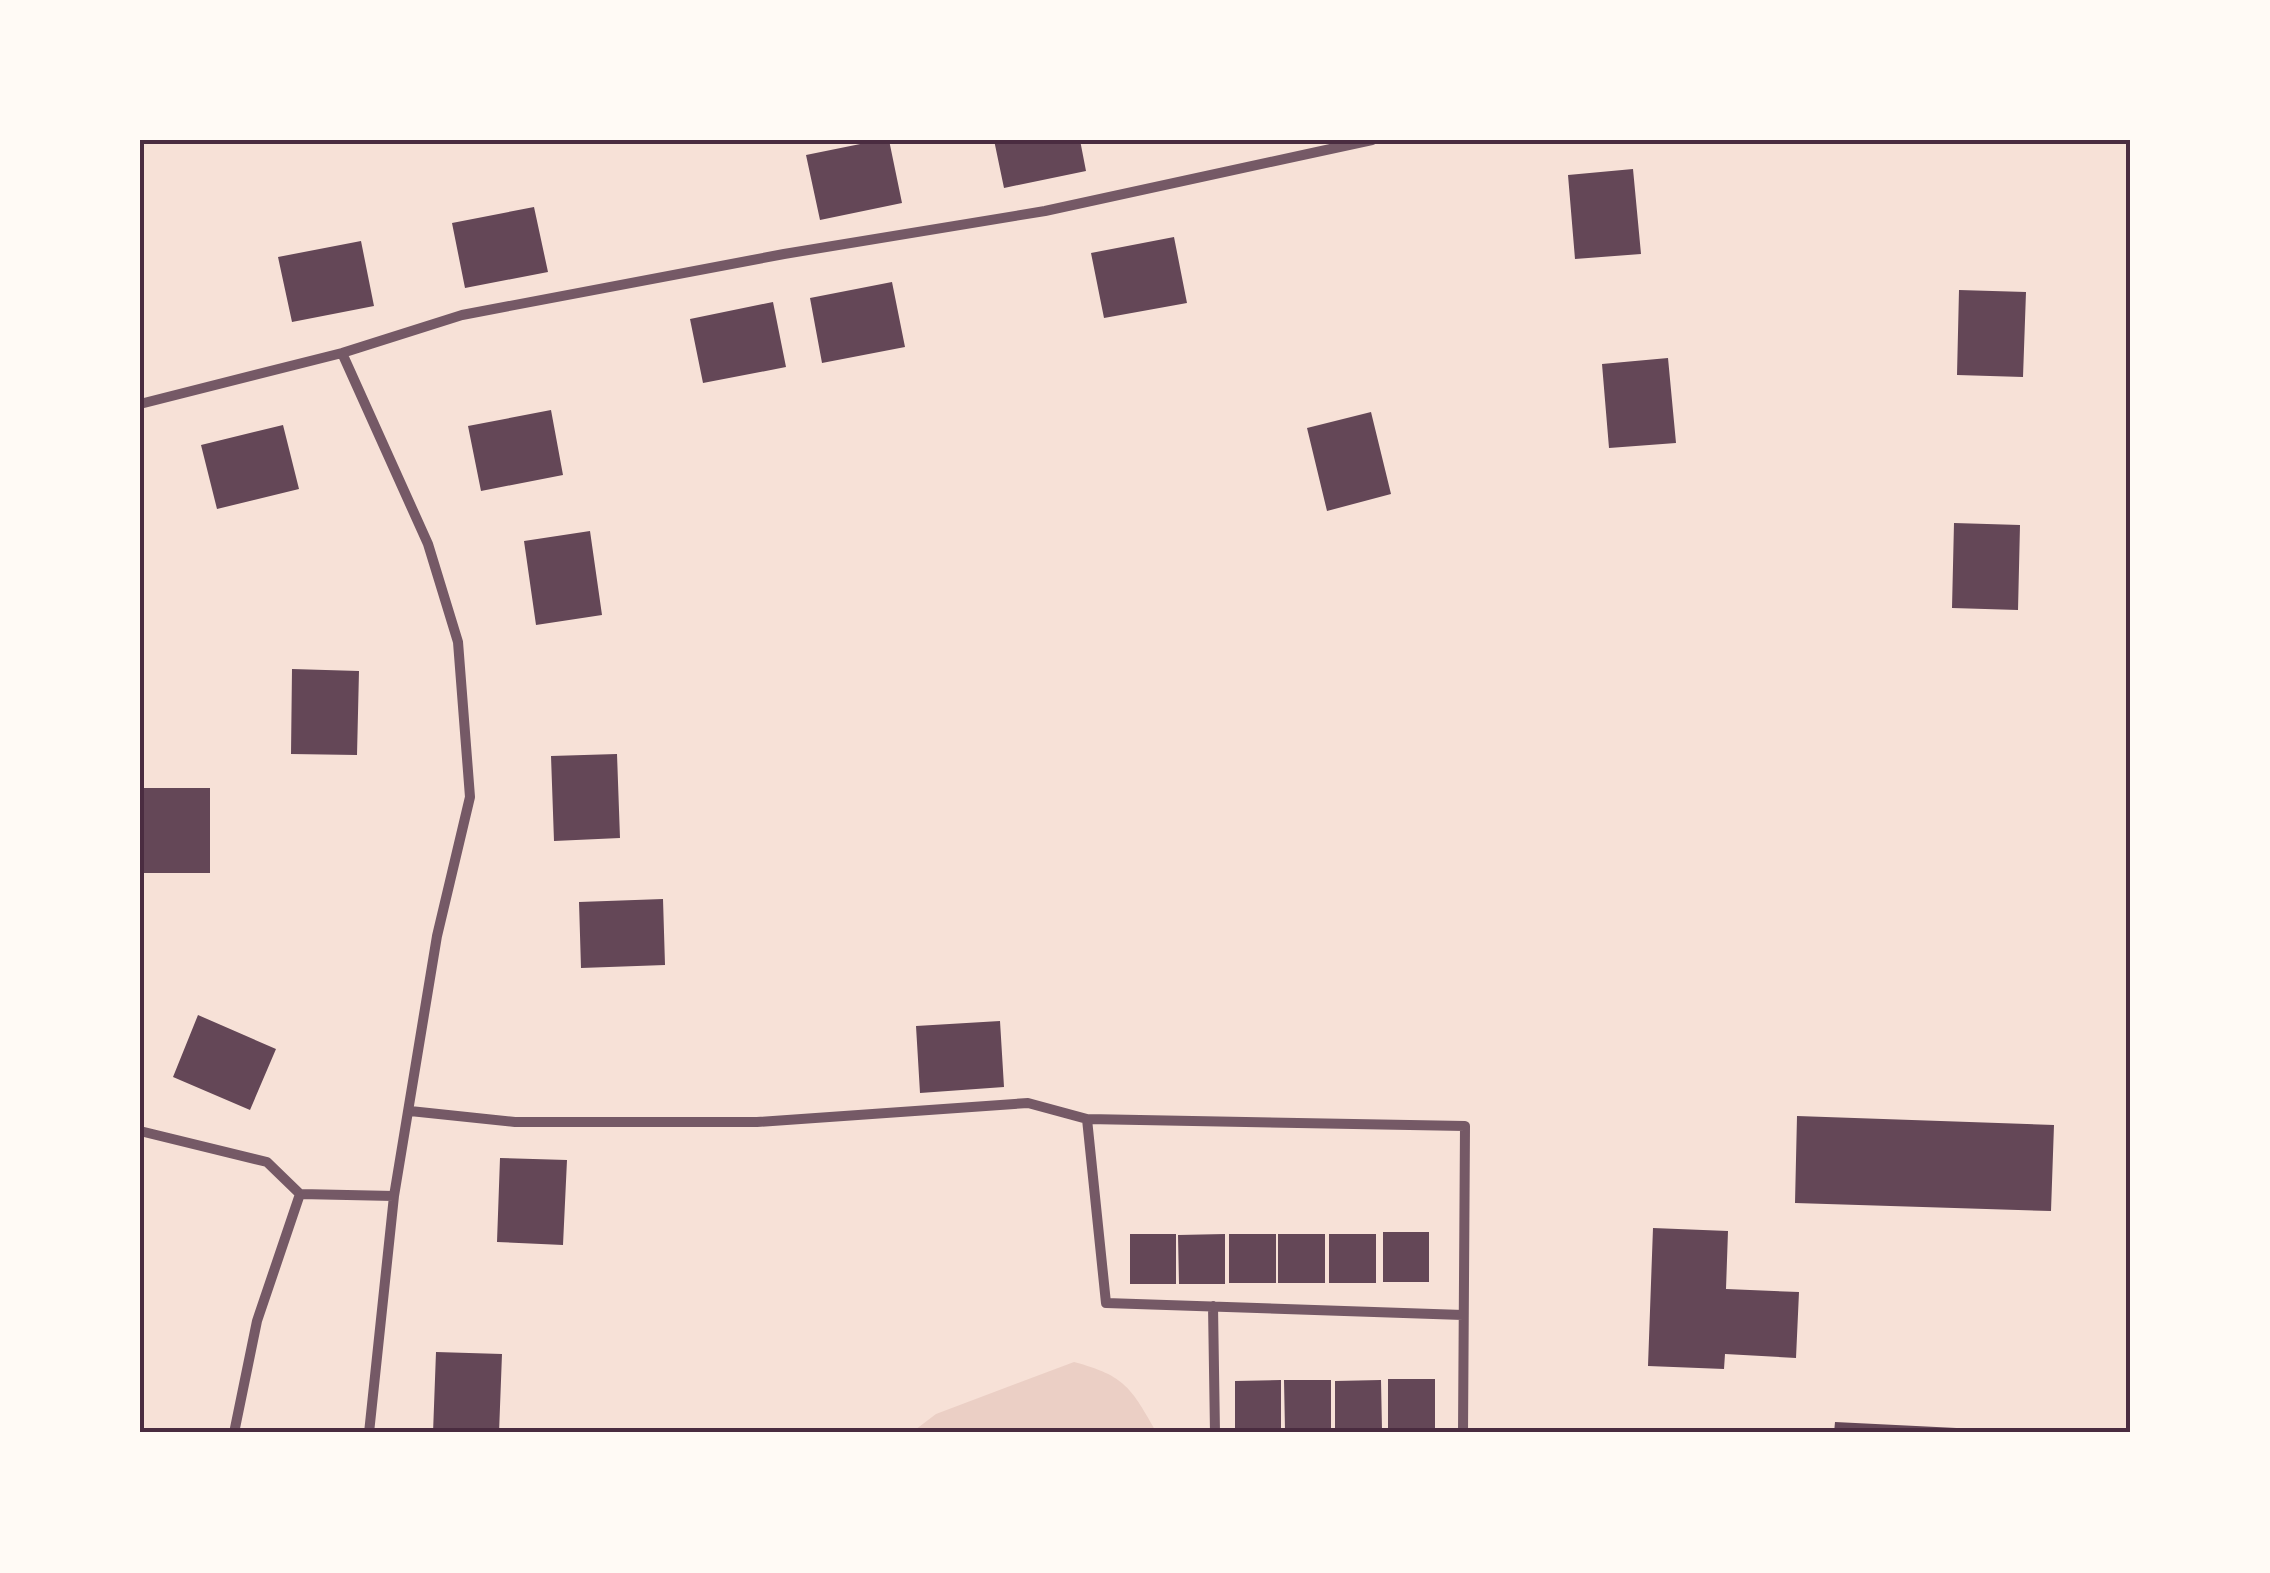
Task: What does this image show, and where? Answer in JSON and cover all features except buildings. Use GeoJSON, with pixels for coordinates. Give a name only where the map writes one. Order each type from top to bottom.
{"type":"FeatureCollection","features":[{"type":"Feature","properties":{"kind":"street"},"geometry":{"type":"LineString","coordinates":[[140,404],[342,353],[462,314],[1045,210],[1372,140]]}},
{"type":"Feature","properties":{"kind":"street"},"geometry":{"type":"LineString","coordinates":[[342,353],[428,544],[458,642],[470,797],[437,936],[394,1196],[369,1433]]}},
{"type":"Feature","properties":{"kind":"street"},"geometry":{"type":"LineString","coordinates":[[410,1112],[515,1122],[756,1122],[1028,1103],[1087,1119],[1464,1126],[1462,1433]]}},
{"type":"Feature","properties":{"kind":"street"},"geometry":{"type":"LineString","coordinates":[[1087,1119],[1106,1303],[1463,1315]]}},
{"type":"Feature","properties":{"kind":"street"},"geometry":{"type":"LineString","coordinates":[[140,1130],[268,1162],[300,1194],[394,1196]]}},
{"type":"Feature","properties":{"kind":"street"},"geometry":{"type":"LineString","coordinates":[[234,1433],[257,1321],[300,1194]]}},
{"type":"Feature","properties":{"kind":"street"},"geometry":{"type":"LineString","coordinates":[[1213,1306],[1215,1433]]}},
{"type":"Feature","properties":{"kind":"shaded area"},"geometry":{"type":"Polygon","coordinates":[[[1074,1362],[1105,1373],[1125,1386],[1157,1433],[911,1433],[936,1414],[1074,1362]]]}}]}
